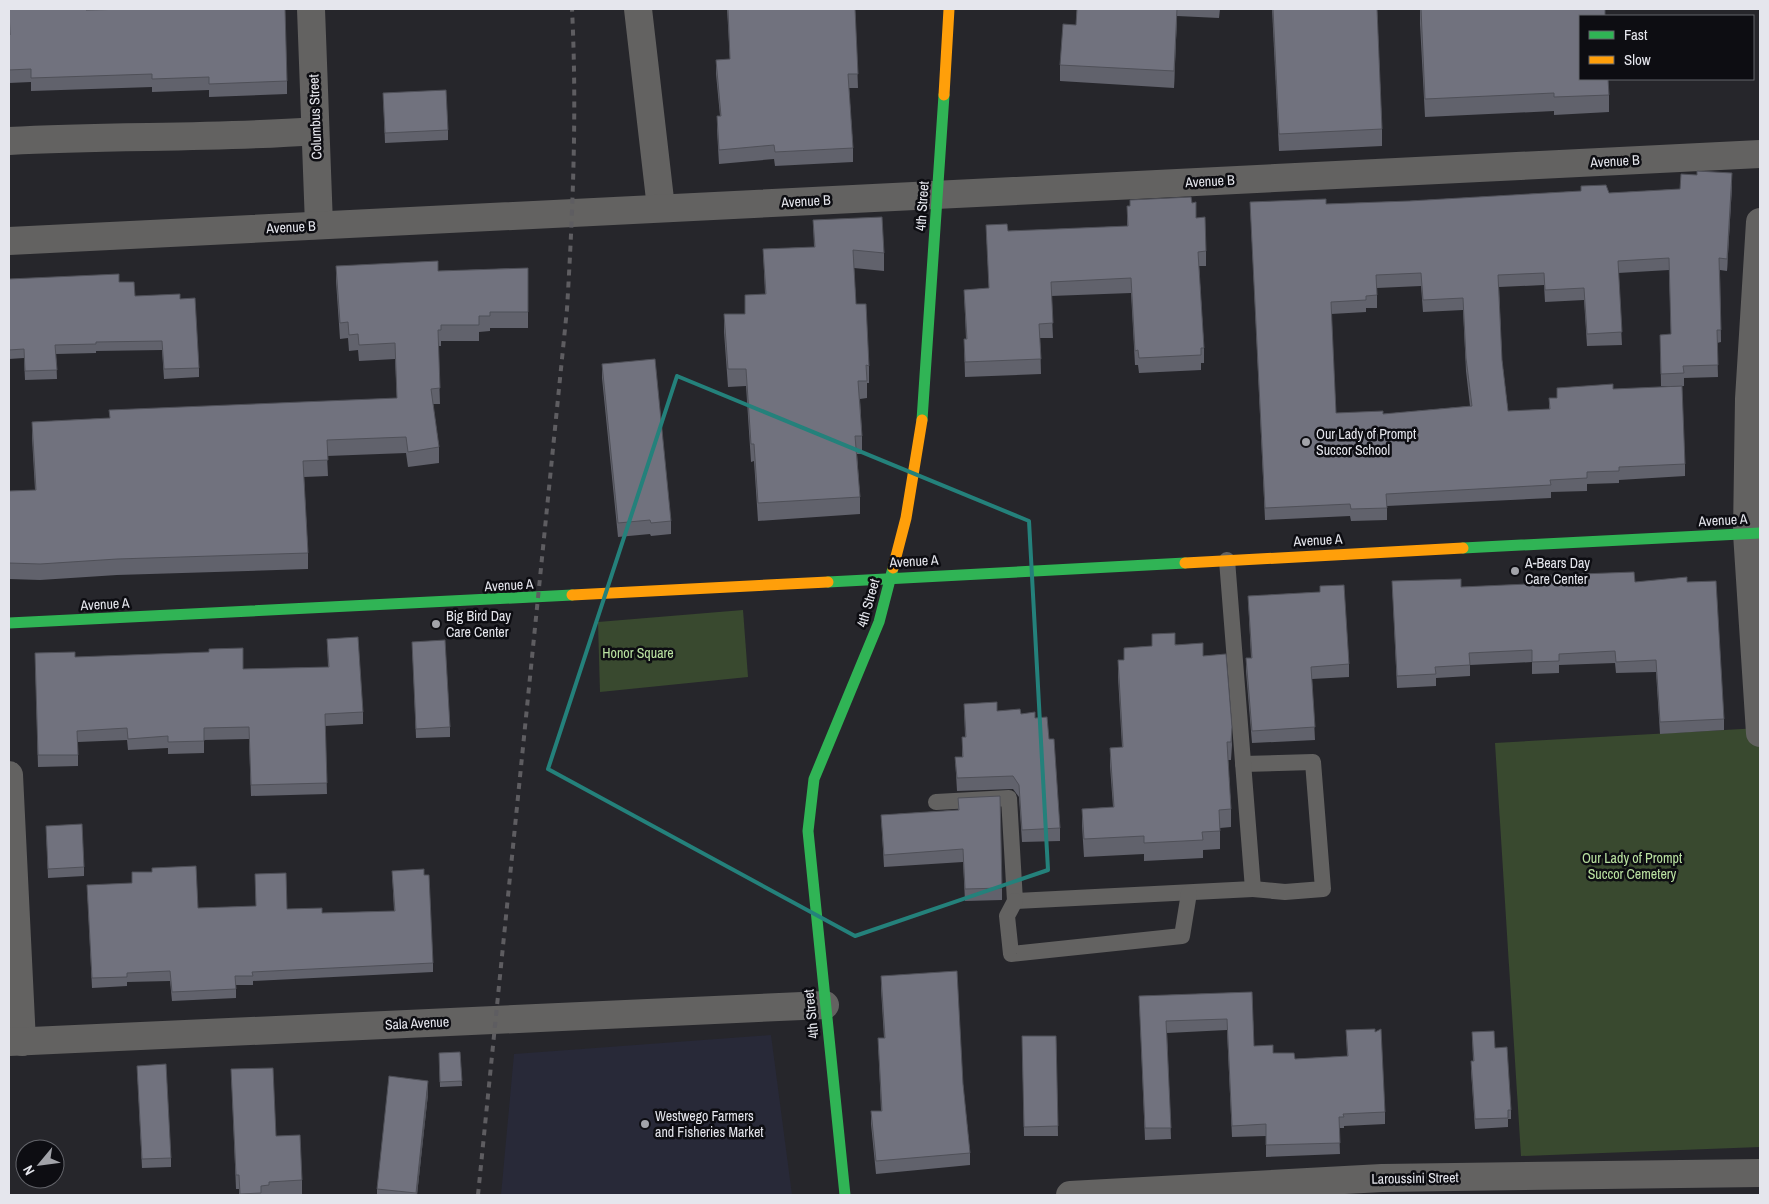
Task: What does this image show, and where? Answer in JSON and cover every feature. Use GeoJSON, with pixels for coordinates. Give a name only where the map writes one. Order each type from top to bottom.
{"type":"FeatureCollection","features":[{"type":"Feature","properties":{"kind":"street","name":"Columbus Street"},"geometry":{"type":"LineString","coordinates":[[311,9],[319,225]]}},
{"type":"Feature","properties":{"kind":"street"},"geometry":{"type":"LineString","coordinates":[[638,9],[661,208]]}},
{"type":"Feature","properties":{"kind":"street","name":"4th Street"},"geometry":{"type":"LineString","coordinates":[[845,1195],[808,831],[814,779],[837,720],[862,667],[879,622],[906,518],[920,440],[949,9]]}},
{"type":"Feature","properties":{"kind":"street"},"geometry":{"type":"LineString","coordinates":[[9,141],[73,137],[239,137],[315,131]]}},
{"type":"Feature","properties":{"kind":"street","name":"Avenue B"},"geometry":{"type":"LineString","coordinates":[[9,241],[1760,154]]}},
{"type":"Feature","properties":{"kind":"street"},"geometry":{"type":"LineString","coordinates":[[1760,222],[1749,399],[1760,733]]}},
{"type":"Feature","properties":{"kind":"street","name":"Avenue A"},"geometry":{"type":"LineString","coordinates":[[9,623],[539,598],[1754,533]]}},
{"type":"Feature","properties":{"kind":"street"},"geometry":{"type":"LineString","coordinates":[[9,775],[15,1042]]}},
{"type":"Feature","properties":{"kind":"street","name":"Sala Avenue"},"geometry":{"type":"LineString","coordinates":[[15,1042],[825,1005]]}},
{"type":"Feature","properties":{"kind":"street","name":"Laroussini Street"},"geometry":{"type":"LineString","coordinates":[[1070,1195],[1382,1178],[1760,1173]]}},
{"type":"Feature","properties":{"kind":"lane"},"geometry":{"type":"LineString","coordinates":[[1226,560],[1253,890]]}},
{"type":"Feature","properties":{"kind":"lane"},"geometry":{"type":"LineString","coordinates":[[1015,901],[1253,890],[1285,892],[1323,888],[1313,762],[1243,764]]}},
{"type":"Feature","properties":{"kind":"lane"},"geometry":{"type":"LineString","coordinates":[[936,802],[1009,798],[1015,901],[1007,916],[1011,954],[1182,936],[1189,893]]}},
{"type":"Feature","properties":{"kind":"highlighted area"},"geometry":{"type":"Polygon","coordinates":[[[677,376],[1029,521],[1048,870],[855,936],[548,769],[677,376]]]}},
{"type":"Feature","properties":{"kind":"shaded area","name":"Westwego Farmers and Fisheries Market"},"geometry":{"type":"Polygon","coordinates":[[[771,1035],[792,1195],[501,1195],[514,1054],[771,1035]]]}},
{"type":"Feature","properties":{"kind":"green space","name":"Honor Square"},"geometry":{"type":"Polygon","coordinates":[[[743,610],[748,677],[600,692],[598,622],[743,610]]]}},
{"type":"Feature","properties":{"kind":"green space","name":"Our Lady of Prompt Succor Cemetery"},"geometry":{"type":"Polygon","coordinates":[[[1760,728],[1760,1147],[1521,1156],[1495,743],[1760,728]]]}},
{"type":"Feature","properties":{"kind":"building"},"geometry":{"type":"Polygon","coordinates":[[[9,9],[285,9],[287,81],[209,84],[209,77],[152,79],[152,74],[31,78],[31,69],[9,70],[9,9]]]}},
{"type":"Feature","properties":{"kind":"building"},"geometry":{"type":"Polygon","coordinates":[[[728,9],[855,9],[858,74],[848,74],[853,148],[775,152],[774,145],[719,150],[717,116],[721,116],[716,60],[730,59],[728,9]]]}},
{"type":"Feature","properties":{"kind":"building"},"geometry":{"type":"Polygon","coordinates":[[[1077,9],[1177,9],[1174,71],[1060,65],[1063,24],[1076,25],[1077,9]]]}},
{"type":"Feature","properties":{"kind":"building"},"geometry":{"type":"Polygon","coordinates":[[[1273,9],[1377,9],[1382,129],[1279,134],[1273,9]]]}},
{"type":"Feature","properties":{"kind":"building"},"geometry":{"type":"Polygon","coordinates":[[[1421,9],[1605,9],[1605,15],[1579,15],[1579,80],[1608,80],[1609,95],[1554,97],[1554,93],[1425,99],[1421,9]]]}},
{"type":"Feature","properties":{"kind":"building"},"geometry":{"type":"Polygon","coordinates":[[[446,90],[448,130],[385,133],[383,93],[446,90]]]}},
{"type":"Feature","properties":{"kind":"building"},"geometry":{"type":"Polygon","coordinates":[[[1697,171],[1732,173],[1727,259],[1719,258],[1721,330],[1717,330],[1718,365],[1683,366],[1684,373],[1661,374],[1660,335],[1671,334],[1669,258],[1618,261],[1622,332],[1587,334],[1584,288],[1545,290],[1544,273],[1498,275],[1502,360],[1508,411],[1550,409],[1549,398],[1557,398],[1557,388],[1613,384],[1613,389],[1682,386],[1685,464],[1619,467],[1619,471],[1587,472],[1587,478],[1550,480],[1551,485],[1386,494],[1387,508],[1351,509],[1350,504],[1265,508],[1250,202],[1326,199],[1326,204],[1409,201],[1581,191],[1581,186],[1606,185],[1609,193],[1680,189],[1681,174],[1697,175],[1697,171]],[[1421,273],[1376,275],[1377,295],[1366,296],[1366,300],[1331,302],[1336,413],[1383,411],[1383,414],[1472,406],[1466,358],[1463,298],[1423,300],[1421,273]]]}},
{"type":"Feature","properties":{"kind":"building"},"geometry":{"type":"Polygon","coordinates":[[[1191,197],[1192,203],[1196,202],[1196,218],[1205,217],[1206,251],[1198,252],[1204,348],[1201,348],[1201,355],[1139,358],[1138,350],[1135,351],[1131,278],[1051,282],[1053,323],[1039,324],[1041,359],[965,362],[964,339],[967,339],[964,290],[989,288],[986,225],[1007,224],[1008,231],[1128,226],[1127,206],[1130,206],[1130,200],[1191,197]]]}},
{"type":"Feature","properties":{"kind":"building"},"geometry":{"type":"Polygon","coordinates":[[[882,217],[884,253],[853,250],[856,304],[866,304],[869,366],[866,365],[867,381],[858,381],[862,436],[855,436],[860,497],[758,503],[754,444],[751,444],[746,369],[728,369],[724,314],[745,314],[745,295],[766,294],[763,249],[815,247],[813,220],[882,217]]]}},
{"type":"Feature","properties":{"kind":"building"},"geometry":{"type":"Polygon","coordinates":[[[438,261],[438,271],[528,268],[528,312],[490,312],[490,316],[479,316],[479,325],[441,325],[441,330],[438,330],[440,388],[431,389],[439,447],[408,452],[406,437],[327,440],[328,460],[303,461],[308,553],[117,559],[40,564],[9,563],[9,491],[36,490],[32,422],[110,418],[109,410],[397,398],[395,343],[359,345],[358,334],[349,335],[348,322],[340,323],[336,266],[438,261]]]}},
{"type":"Feature","properties":{"kind":"building"},"geometry":{"type":"Polygon","coordinates":[[[119,274],[119,282],[134,282],[135,296],[180,294],[180,299],[195,298],[199,368],[164,369],[162,341],[96,342],[96,344],[55,345],[57,370],[25,371],[24,349],[9,350],[9,279],[119,274]]]}},
{"type":"Feature","properties":{"kind":"building"},"geometry":{"type":"Polygon","coordinates":[[[655,359],[671,521],[651,523],[650,520],[618,523],[602,364],[655,359]]]}},
{"type":"Feature","properties":{"kind":"building"},"geometry":{"type":"Polygon","coordinates":[[[1634,572],[1635,582],[1687,577],[1687,582],[1716,581],[1724,719],[1660,722],[1656,660],[1616,662],[1615,651],[1559,654],[1559,661],[1532,662],[1532,650],[1469,653],[1470,665],[1435,667],[1436,674],[1397,676],[1392,581],[1461,579],[1461,587],[1528,584],[1528,576],[1634,572]]]}},
{"type":"Feature","properties":{"kind":"building"},"geometry":{"type":"Polygon","coordinates":[[[1344,585],[1349,664],[1311,667],[1315,727],[1252,731],[1246,658],[1252,658],[1248,596],[1320,592],[1320,586],[1344,585]]]}},
{"type":"Feature","properties":{"kind":"building"},"geometry":{"type":"Polygon","coordinates":[[[1175,633],[1175,645],[1203,643],[1203,656],[1226,654],[1232,727],[1231,742],[1227,742],[1231,809],[1219,810],[1220,831],[1202,832],[1203,840],[1144,843],[1144,836],[1084,839],[1082,809],[1114,807],[1110,748],[1123,747],[1118,660],[1124,660],[1124,648],[1152,646],[1152,634],[1175,633]]]}},
{"type":"Feature","properties":{"kind":"building"},"geometry":{"type":"Polygon","coordinates":[[[358,637],[363,712],[325,714],[327,783],[251,785],[249,727],[204,728],[204,741],[168,742],[168,736],[128,739],[127,728],[77,731],[78,755],[38,755],[35,653],[75,652],[75,657],[209,652],[209,649],[243,648],[243,669],[329,667],[327,639],[358,637]]]}},
{"type":"Feature","properties":{"kind":"building"},"geometry":{"type":"Polygon","coordinates":[[[445,640],[450,727],[416,729],[412,642],[445,640]]]}},
{"type":"Feature","properties":{"kind":"building"},"geometry":{"type":"Polygon","coordinates":[[[997,702],[997,711],[1020,709],[1021,714],[1035,712],[1035,718],[1047,717],[1049,739],[1054,739],[1060,828],[1022,830],[1019,785],[1013,776],[957,778],[955,757],[963,757],[962,737],[966,737],[964,704],[997,702]]]}},
{"type":"Feature","properties":{"kind":"building"},"geometry":{"type":"Polygon","coordinates":[[[1000,796],[1002,888],[965,889],[963,849],[884,855],[881,815],[959,810],[958,798],[1000,796]]]}},
{"type":"Feature","properties":{"kind":"building"},"geometry":{"type":"Polygon","coordinates":[[[82,824],[84,867],[48,869],[46,826],[82,824]]]}},
{"type":"Feature","properties":{"kind":"building"},"geometry":{"type":"Polygon","coordinates":[[[196,866],[198,908],[256,906],[255,874],[286,873],[287,909],[322,908],[322,913],[395,911],[392,871],[424,869],[424,875],[429,875],[433,963],[252,972],[253,976],[235,976],[236,989],[172,992],[170,971],[127,973],[127,977],[92,978],[87,885],[132,883],[132,872],[152,872],[152,868],[196,866]]]}},
{"type":"Feature","properties":{"kind":"building"},"geometry":{"type":"Polygon","coordinates":[[[957,971],[963,1084],[970,1153],[876,1161],[871,1111],[882,1111],[878,1038],[885,1038],[881,976],[957,971]]]}},
{"type":"Feature","properties":{"kind":"building"},"geometry":{"type":"Polygon","coordinates":[[[1252,992],[1254,1046],[1273,1045],[1273,1053],[1294,1053],[1295,1059],[1348,1056],[1346,1030],[1375,1029],[1375,1032],[1381,1029],[1385,1112],[1343,1114],[1344,1117],[1339,1117],[1340,1143],[1266,1145],[1266,1124],[1232,1126],[1227,1019],[1166,1021],[1171,1128],[1145,1128],[1139,996],[1252,992]]]}},
{"type":"Feature","properties":{"kind":"building"},"geometry":{"type":"Polygon","coordinates":[[[1494,1031],[1495,1048],[1507,1047],[1511,1110],[1508,1110],[1508,1118],[1475,1119],[1471,1061],[1474,1061],[1472,1032],[1494,1031]]]}},
{"type":"Feature","properties":{"kind":"building"},"geometry":{"type":"Polygon","coordinates":[[[1022,1036],[1056,1036],[1058,1126],[1024,1127],[1022,1036]]]}},
{"type":"Feature","properties":{"kind":"building"},"geometry":{"type":"Polygon","coordinates":[[[460,1052],[462,1081],[440,1082],[439,1053],[460,1052]]]}},
{"type":"Feature","properties":{"kind":"building"},"geometry":{"type":"Polygon","coordinates":[[[166,1064],[171,1158],[142,1159],[137,1066],[166,1064]]]}},
{"type":"Feature","properties":{"kind":"building"},"geometry":{"type":"Polygon","coordinates":[[[273,1068],[276,1136],[300,1135],[302,1180],[269,1182],[269,1185],[261,1186],[261,1193],[240,1194],[239,1175],[236,1175],[231,1069],[273,1068]]]}},
{"type":"Feature","properties":{"kind":"building"},"geometry":{"type":"Polygon","coordinates":[[[389,1076],[428,1081],[416,1193],[377,1189],[389,1076]]]}},
{"type":"Feature","properties":{"kind":"railway"},"geometry":{"type":"LineString","coordinates":[[478,1195],[567,309],[574,159],[572,9]]}},
{"type":"Feature","properties":{"kind":"traffic: fast"},"geometry":{"type":"LineString","coordinates":[[922,420],[944,95]]}},
{"type":"Feature","properties":{"kind":"traffic: fast"},"geometry":{"type":"LineString","coordinates":[[1463,548],[1760,533]]}},
{"type":"Feature","properties":{"kind":"traffic: fast"},"geometry":{"type":"LineString","coordinates":[[828,582],[1185,563]]}},
{"type":"Feature","properties":{"kind":"traffic: fast"},"geometry":{"type":"LineString","coordinates":[[845,1195],[808,831],[814,779],[879,622],[893,568]]}},
{"type":"Feature","properties":{"kind":"traffic: fast"},"geometry":{"type":"LineString","coordinates":[[9,623],[572,595]]}},
{"type":"Feature","properties":{"kind":"traffic: slow"},"geometry":{"type":"LineString","coordinates":[[944,95],[949,9]]}},
{"type":"Feature","properties":{"kind":"traffic: slow"},"geometry":{"type":"LineString","coordinates":[[893,568],[906,518],[922,420]]}},
{"type":"Feature","properties":{"kind":"traffic: slow"},"geometry":{"type":"LineString","coordinates":[[1185,563],[1463,548]]}},
{"type":"Feature","properties":{"kind":"traffic: slow"},"geometry":{"type":"LineString","coordinates":[[572,595],[828,582]]}},
{"type":"Feature","properties":{"kind":"place","name":"Our Lady of Prompt Succor School"},"geometry":{"type":"Point","coordinates":[1306,442]}},
{"type":"Feature","properties":{"kind":"place","name":"A-Bears Day Care Center"},"geometry":{"type":"Point","coordinates":[1515,571]}},
{"type":"Feature","properties":{"kind":"place","name":"Big Bird Day Care Center"},"geometry":{"type":"Point","coordinates":[436,624]}},
{"type":"Feature","properties":{"kind":"place","name":"Westwego Farmers and Fisheries Market"},"geometry":{"type":"Point","coordinates":[645,1124]}}]}
